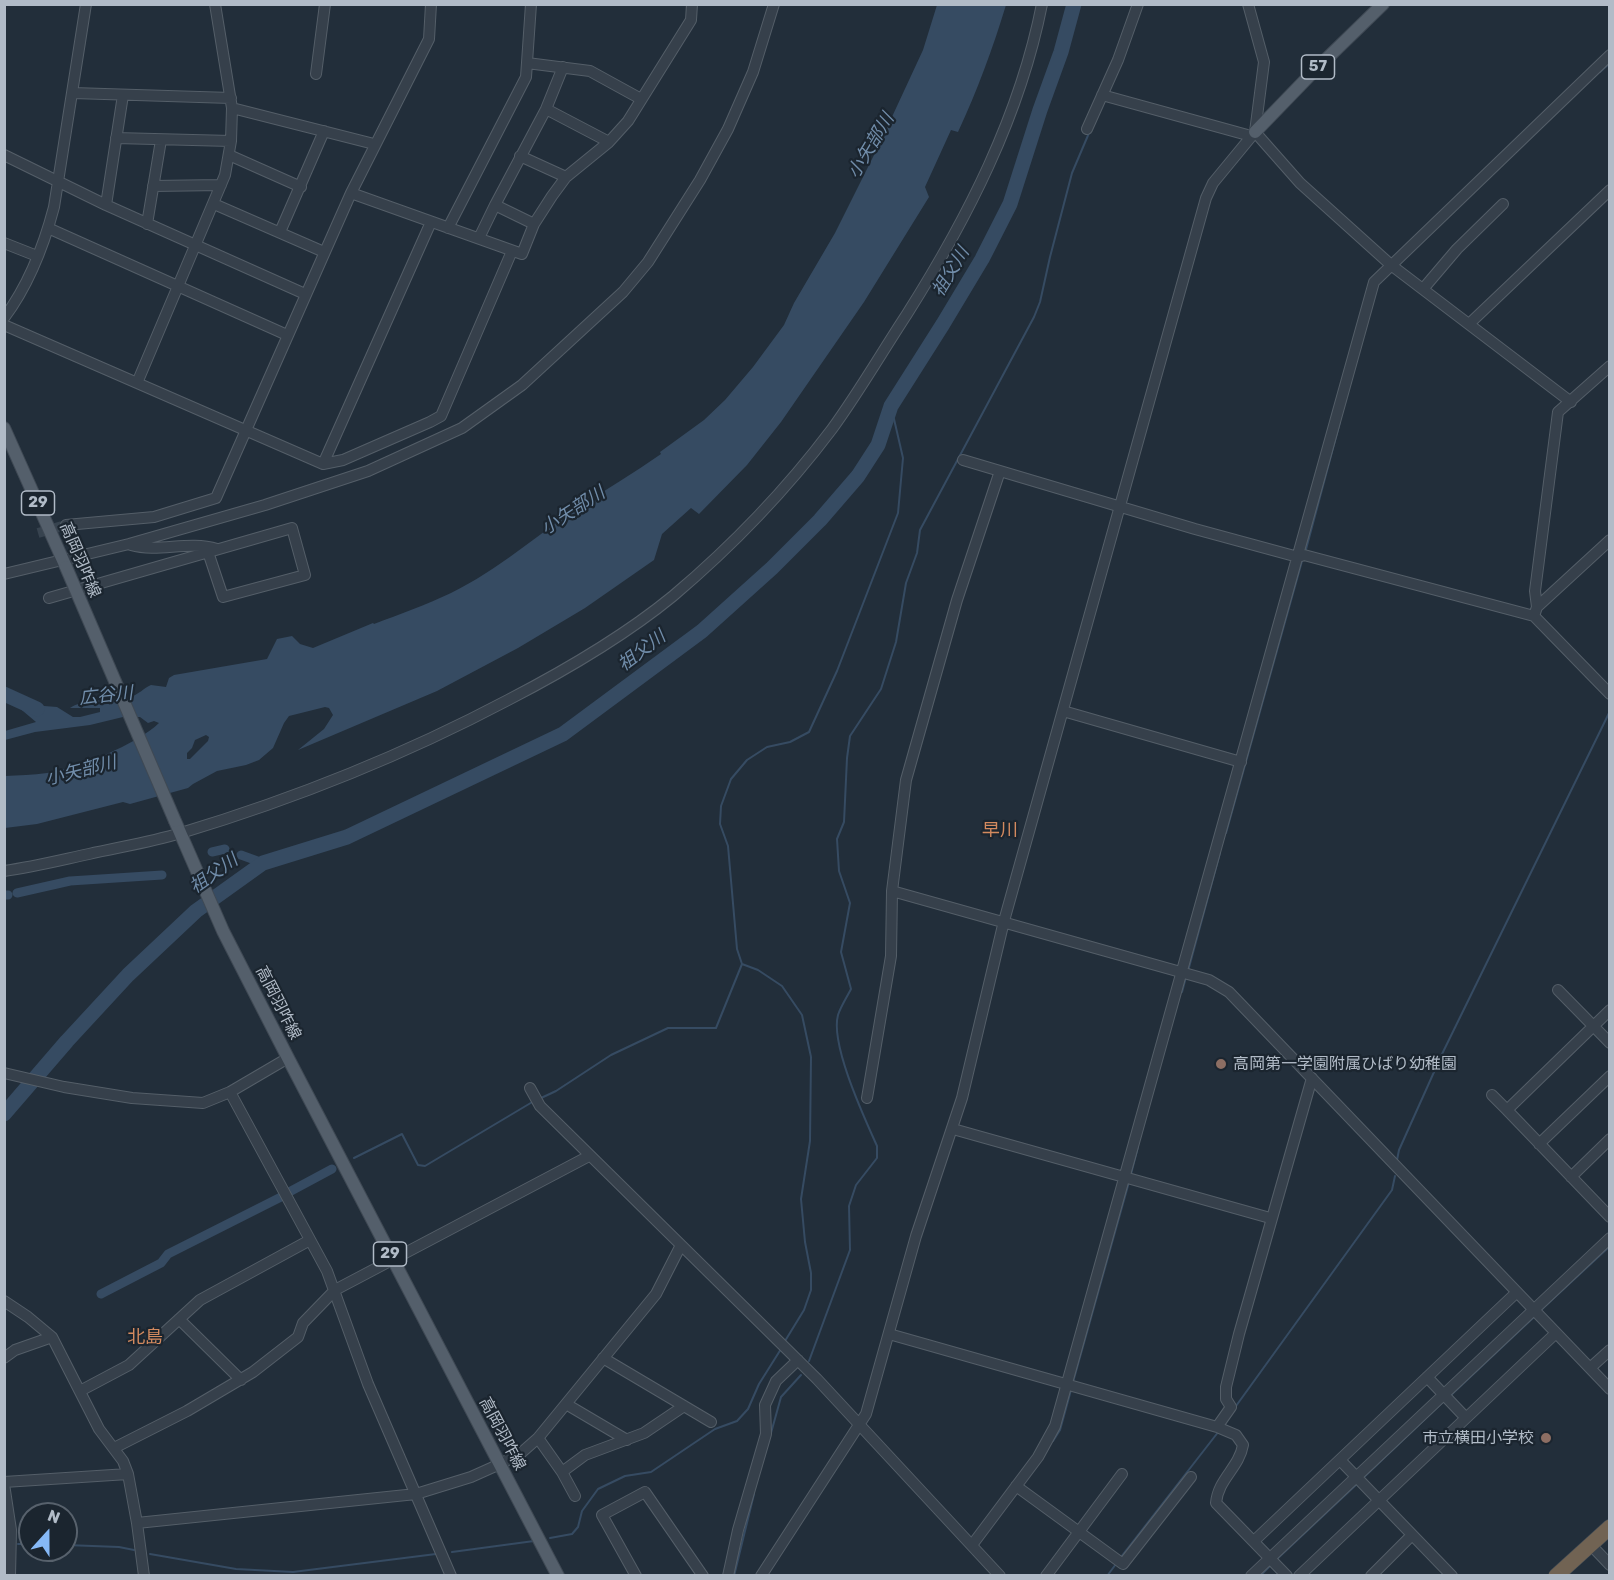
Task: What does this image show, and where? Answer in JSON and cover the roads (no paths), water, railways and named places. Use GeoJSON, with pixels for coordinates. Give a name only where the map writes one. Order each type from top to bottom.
{"type":"FeatureCollection","features":[{"type":"Feature","properties":{"kind":"highway"},"geometry":{"type":"LineString","coordinates":[[1556,1575],[1610,1527]]}},
{"type":"Feature","properties":{"kind":"main road","name":"57"},"geometry":{"type":"LineString","coordinates":[[1253,134],[1383,4]]}},
{"type":"Feature","properties":{"kind":"main road","name":"高岡羽咋線"},"geometry":{"type":"LineString","coordinates":[[4,428],[223,931],[558,1575]]}},
{"type":"Feature","properties":{"kind":"street"},"geometry":{"type":"LineString","coordinates":[[4,318],[15,303],[48,228],[58,183],[86,4]]}},
{"type":"Feature","properties":{"kind":"street"},"geometry":{"type":"LineString","coordinates":[[138,383],[214,204],[230,155],[232,103],[215,4]]}},
{"type":"Feature","properties":{"kind":"street"},"geometry":{"type":"LineString","coordinates":[[316,74],[325,4]]}},
{"type":"Feature","properties":{"kind":"street"},"geometry":{"type":"LineString","coordinates":[[66,525],[154,517],[216,498],[351,193],[429,39],[431,4]]}},
{"type":"Feature","properties":{"kind":"street"},"geometry":{"type":"LineString","coordinates":[[448,228],[526,77],[531,4]]}},
{"type":"Feature","properties":{"kind":"street"},"geometry":{"type":"LineString","coordinates":[[351,193],[522,254],[534,224],[566,177],[609,142],[627,121],[691,20],[692,4]]}},
{"type":"Feature","properties":{"kind":"street"},"geometry":{"type":"LineString","coordinates":[[4,574],[64,564],[368,471],[462,428],[522,385],[623,292],[648,262],[700,180],[728,129],[753,72],[774,4]]}},
{"type":"Feature","properties":{"kind":"street"},"geometry":{"type":"LineString","coordinates":[[4,871],[180,834],[305,792],[364,769],[438,736],[564,670],[620,635],[671,597],[714,559],[763,510],[833,428],[927,282],[956,234],[985,174],[1009,116],[1038,26],[1042,4]]}},
{"type":"Feature","properties":{"kind":"street"},"geometry":{"type":"LineString","coordinates":[[1088,129],[1104,96],[1138,4]]}},
{"type":"Feature","properties":{"kind":"street"},"geometry":{"type":"LineString","coordinates":[[761,1575],[866,1414],[916,1236],[952,1129],[1004,921],[1206,198],[1213,183],[1253,134],[1264,62],[1248,4]]}},
{"type":"Feature","properties":{"kind":"street"},"geometry":{"type":"LineString","coordinates":[[972,1545],[1038,1457],[1055,1426],[1071,1385],[1186,973],[1241,762],[1306,556],[1374,282],[1395,268],[1610,55]]}},
{"type":"Feature","properties":{"kind":"street"},"geometry":{"type":"LineString","coordinates":[[527,63],[590,71],[641,99]]}},
{"type":"Feature","properties":{"kind":"street"},"geometry":{"type":"LineString","coordinates":[[479,238],[546,109],[563,68]]}},
{"type":"Feature","properties":{"kind":"street"},"geometry":{"type":"LineString","coordinates":[[73,93],[232,103],[374,144]]}},
{"type":"Feature","properties":{"kind":"street"},"geometry":{"type":"LineString","coordinates":[[106,205],[123,95]]}},
{"type":"Feature","properties":{"kind":"street"},"geometry":{"type":"LineString","coordinates":[[1104,96],[1253,134],[1300,183],[1395,268],[1571,402]]}},
{"type":"Feature","properties":{"kind":"street"},"geometry":{"type":"LineString","coordinates":[[546,109],[609,142]]}},
{"type":"Feature","properties":{"kind":"street"},"geometry":{"type":"LineString","coordinates":[[280,232],[324,131]]}},
{"type":"Feature","properties":{"kind":"street"},"geometry":{"type":"LineString","coordinates":[[116,138],[231,141]]}},
{"type":"Feature","properties":{"kind":"street"},"geometry":{"type":"LineString","coordinates":[[147,224],[161,140]]}},
{"type":"Feature","properties":{"kind":"street"},"geometry":{"type":"LineString","coordinates":[[4,155],[58,183],[305,294]]}},
{"type":"Feature","properties":{"kind":"street"},"geometry":{"type":"LineString","coordinates":[[230,155],[301,187]]}},
{"type":"Feature","properties":{"kind":"street"},"geometry":{"type":"LineString","coordinates":[[520,156],[566,177]]}},
{"type":"Feature","properties":{"kind":"street"},"geometry":{"type":"LineString","coordinates":[[153,186],[221,185]]}},
{"type":"Feature","properties":{"kind":"street"},"geometry":{"type":"LineString","coordinates":[[1469,324],[1610,190]]}},
{"type":"Feature","properties":{"kind":"street"},"geometry":{"type":"LineString","coordinates":[[214,204],[324,252]]}},
{"type":"Feature","properties":{"kind":"street"},"geometry":{"type":"LineString","coordinates":[[1423,289],[1457,249],[1503,204]]}},
{"type":"Feature","properties":{"kind":"street"},"geometry":{"type":"LineString","coordinates":[[495,205],[534,224]]}},
{"type":"Feature","properties":{"kind":"street"},"geometry":{"type":"LineString","coordinates":[[323,464],[431,222]]}},
{"type":"Feature","properties":{"kind":"street"},"geometry":{"type":"LineString","coordinates":[[48,228],[287,334]]}},
{"type":"Feature","properties":{"kind":"street"},"geometry":{"type":"LineString","coordinates":[[4,243],[37,256]]}},
{"type":"Feature","properties":{"kind":"street"},"geometry":{"type":"LineString","coordinates":[[4,325],[323,464],[343,460],[430,423],[441,416],[512,251]]}},
{"type":"Feature","properties":{"kind":"street"},"geometry":{"type":"LineString","coordinates":[[1536,611],[1536,591],[1558,412],[1610,366]]}},
{"type":"Feature","properties":{"kind":"street"},"geometry":{"type":"LineString","coordinates":[[963,460],[1120,506],[1306,556],[1536,611],[1610,694]]}},
{"type":"Feature","properties":{"kind":"street"},"geometry":{"type":"LineString","coordinates":[[867,1098],[891,956],[892,891],[906,780],[957,600],[1000,471]]}},
{"type":"Feature","properties":{"kind":"street"},"geometry":{"type":"LineString","coordinates":[[49,598],[212,550],[292,528],[305,575],[223,597],[212,550],[203,545],[142,548],[129,544]]}},
{"type":"Feature","properties":{"kind":"street"},"geometry":{"type":"LineString","coordinates":[[1536,611],[1610,540]]}},
{"type":"Feature","properties":{"kind":"street"},"geometry":{"type":"LineString","coordinates":[[1063,711],[1241,762]]}},
{"type":"Feature","properties":{"kind":"street"},"geometry":{"type":"LineString","coordinates":[[892,891],[1186,973],[1209,980],[1229,992],[1610,1389]]}},
{"type":"Feature","properties":{"kind":"street"},"geometry":{"type":"LineString","coordinates":[[1558,990],[1610,1043]]}},
{"type":"Feature","properties":{"kind":"street"},"geometry":{"type":"LineString","coordinates":[[1507,1110],[1610,1011]]}},
{"type":"Feature","properties":{"kind":"street"},"geometry":{"type":"LineString","coordinates":[[4,1073],[64,1087],[132,1098],[204,1103],[230,1092],[288,1058]]}},
{"type":"Feature","properties":{"kind":"street"},"geometry":{"type":"LineString","coordinates":[[1539,1144],[1610,1076]]}},
{"type":"Feature","properties":{"kind":"street"},"geometry":{"type":"LineString","coordinates":[[1221,1428],[1231,1407],[1226,1399],[1226,1387],[1270,1218],[1312,1078]]}},
{"type":"Feature","properties":{"kind":"street"},"geometry":{"type":"LineString","coordinates":[[230,1092],[327,1271],[368,1384],[451,1575]]}},
{"type":"Feature","properties":{"kind":"street"},"geometry":{"type":"LineString","coordinates":[[1492,1095],[1610,1217]]}},
{"type":"Feature","properties":{"kind":"street"},"geometry":{"type":"LineString","coordinates":[[535,1098],[590,1156],[798,1360],[1000,1575]]}},
{"type":"Feature","properties":{"kind":"street"},"geometry":{"type":"LineString","coordinates":[[952,1129],[1270,1218]]}},
{"type":"Feature","properties":{"kind":"street"},"geometry":{"type":"LineString","coordinates":[[1571,1177],[1610,1139]]}},
{"type":"Feature","properties":{"kind":"street"},"geometry":{"type":"LineString","coordinates":[[114,1448],[187,1411],[241,1380],[298,1337],[303,1323],[335,1290],[590,1156]]}},
{"type":"Feature","properties":{"kind":"street"},"geometry":{"type":"LineString","coordinates":[[1251,1575],[1610,1238]]}},
{"type":"Feature","properties":{"kind":"street"},"geometry":{"type":"LineString","coordinates":[[80,1391],[129,1365],[200,1300],[310,1240]]}},
{"type":"Feature","properties":{"kind":"street"},"geometry":{"type":"LineString","coordinates":[[137,1523],[416,1494],[471,1477],[500,1464],[521,1453],[538,1438],[656,1294],[681,1245]]}},
{"type":"Feature","properties":{"kind":"street"},"geometry":{"type":"LineString","coordinates":[[1255,1540],[1517,1292]]}},
{"type":"Feature","properties":{"kind":"street"},"geometry":{"type":"LineString","coordinates":[[4,1301],[52,1337],[99,1429],[123,1461],[128,1474],[144,1575]]}},
{"type":"Feature","properties":{"kind":"street"},"geometry":{"type":"LineString","coordinates":[[179,1319],[241,1380]]}},
{"type":"Feature","properties":{"kind":"street"},"geometry":{"type":"LineString","coordinates":[[1299,1575],[1556,1333]]}},
{"type":"Feature","properties":{"kind":"street"},"geometry":{"type":"LineString","coordinates":[[889,1334],[1221,1428],[1236,1435],[1243,1445],[1241,1456],[1217,1490],[1216,1503],[1287,1575]]}},
{"type":"Feature","properties":{"kind":"street"},"geometry":{"type":"LineString","coordinates":[[4,1358],[15,1350],[52,1337]]}},
{"type":"Feature","properties":{"kind":"street"},"geometry":{"type":"LineString","coordinates":[[1590,1368],[1610,1350]]}},
{"type":"Feature","properties":{"kind":"street"},"geometry":{"type":"LineString","coordinates":[[603,1358],[711,1422]]}},
{"type":"Feature","properties":{"kind":"street"},"geometry":{"type":"LineString","coordinates":[[728,1575],[738,1530],[766,1434],[765,1406],[776,1381],[798,1360]]}},
{"type":"Feature","properties":{"kind":"street"},"geometry":{"type":"LineString","coordinates":[[1427,1377],[1466,1418]]}},
{"type":"Feature","properties":{"kind":"street"},"geometry":{"type":"LineString","coordinates":[[566,1404],[627,1440]]}},
{"type":"Feature","properties":{"kind":"street"},"geometry":{"type":"LineString","coordinates":[[562,1472],[585,1455],[644,1433],[684,1406]]}},
{"type":"Feature","properties":{"kind":"street"},"geometry":{"type":"LineString","coordinates":[[538,1438],[562,1472],[575,1496]]}},
{"type":"Feature","properties":{"kind":"street"},"geometry":{"type":"LineString","coordinates":[[1340,1460],[1452,1575]]}},
{"type":"Feature","properties":{"kind":"street"},"geometry":{"type":"LineString","coordinates":[[10,1575],[11,1530],[4,1483],[128,1474]]}},
{"type":"Feature","properties":{"kind":"street"},"geometry":{"type":"LineString","coordinates":[[1046,1575],[1122,1474]]}},
{"type":"Feature","properties":{"kind":"street"},"geometry":{"type":"LineString","coordinates":[[1016,1486],[1123,1564],[1191,1477]]}},
{"type":"Feature","properties":{"kind":"street"},"geometry":{"type":"LineString","coordinates":[[636,1575],[602,1515],[645,1492],[704,1575]]}},
{"type":"Feature","properties":{"kind":"street"},"geometry":{"type":"LineString","coordinates":[[1371,1575],[1412,1535]]}},
{"type":"Feature","properties":{"kind":"street"},"geometry":{"type":"LineString","coordinates":[[1591,1545],[1610,1565]]}},
{"type":"Feature","properties":{"kind":"water","name":"小矢部川"},"geometry":{"type":"Polygon","coordinates":[[[937,5],[1006,5],[965,117],[958,132],[951,130],[925,187],[929,197],[864,302],[781,422],[747,465],[699,514],[691,508],[662,534],[654,560],[585,608],[518,648],[437,691],[298,750],[324,729],[333,715],[329,708],[289,716],[273,748],[259,760],[217,771],[188,788],[130,804],[123,802],[37,824],[5,828],[5,776],[47,773],[74,766],[122,747],[159,723],[154,721],[148,723],[140,717],[123,717],[90,725],[35,732],[5,740],[5,731],[36,722],[17,706],[22,695],[44,706],[57,707],[73,717],[80,717],[100,712],[100,708],[70,708],[90,701],[130,697],[151,685],[166,687],[169,678],[174,675],[267,659],[277,639],[292,636],[300,644],[313,648],[423,605],[485,574],[580,506],[661,454],[660,452],[704,420],[725,400],[753,367],[784,325],[794,303],[835,233],[923,50],[937,5]],[[206,735],[195,740],[187,753],[187,759],[190,759],[208,741],[209,737],[206,735]]]}},
{"type":"Feature","properties":{"kind":"waterway","name":"祖父川"},"geometry":{"type":"LineString","coordinates":[[4,1114],[128,975],[196,911],[263,863],[347,837],[563,734],[702,631],[772,568],[820,520],[858,476],[878,445],[891,406],[982,259],[1010,204],[1061,52],[1074,4]]}},
{"type":"Feature","properties":{"kind":"waterway"},"geometry":{"type":"LineString","coordinates":[[1600,72],[1610,63]]}},
{"type":"Feature","properties":{"kind":"waterway"},"geometry":{"type":"LineString","coordinates":[[809,1361],[850,1250],[849,1206],[856,1185],[877,1158],[877,1146],[843,1062],[837,1028],[838,1015],[851,989],[841,952],[850,903],[839,871],[837,839],[844,822],[850,736],[881,689],[896,642],[906,583],[917,553],[920,530],[1040,302],[1072,173],[1089,133]]}},
{"type":"Feature","properties":{"kind":"waterway"},"geometry":{"type":"LineString","coordinates":[[539,1099],[556,1091],[611,1055],[668,1028],[716,1028],[742,964],[737,949],[728,846],[720,824],[721,806],[731,779],[747,760],[767,747],[790,742],[809,732],[837,671],[898,513],[903,458],[891,406]]}},
{"type":"Feature","properties":{"kind":"waterway"},"geometry":{"type":"LineString","coordinates":[[1305,553],[1340,422]]}},
{"type":"Feature","properties":{"kind":"waterway"},"geometry":{"type":"LineString","coordinates":[[1226,833],[1302,561]]}},
{"type":"Feature","properties":{"kind":"waterway","name":"広谷川"},"geometry":{"type":"LineString","coordinates":[[4,694],[37,709]]}},
{"type":"Feature","properties":{"kind":"waterway"},"geometry":{"type":"LineString","coordinates":[[1397,1160],[1399,1150],[1443,1052],[1610,711]]}},
{"type":"Feature","properties":{"kind":"waterway"},"geometry":{"type":"LineString","coordinates":[[212,852],[225,849]]}},
{"type":"Feature","properties":{"kind":"waterway"},"geometry":{"type":"LineString","coordinates":[[1188,971],[1220,853]]}},
{"type":"Feature","properties":{"kind":"waterway"},"geometry":{"type":"LineString","coordinates":[[241,855],[263,863]]}},
{"type":"Feature","properties":{"kind":"waterway"},"geometry":{"type":"LineString","coordinates":[[17,893],[70,881],[162,875]]}},
{"type":"Feature","properties":{"kind":"waterway"},"geometry":{"type":"LineString","coordinates":[[742,964],[758,970],[782,986],[802,1015],[811,1057],[810,1141],[801,1199],[811,1273],[811,1290],[804,1310],[785,1341]]}},
{"type":"Feature","properties":{"kind":"waterway"},"geometry":{"type":"LineString","coordinates":[[1182,992],[1186,977]]}},
{"type":"Feature","properties":{"kind":"waterway"},"geometry":{"type":"LineString","coordinates":[[354,1158],[402,1134],[418,1165],[425,1166],[534,1101]]}},
{"type":"Feature","properties":{"kind":"waterway"},"geometry":{"type":"LineString","coordinates":[[1131,1174],[1138,1147]]}},
{"type":"Feature","properties":{"kind":"waterway"},"geometry":{"type":"LineString","coordinates":[[291,1191],[332,1169]]}},
{"type":"Feature","properties":{"kind":"waterway"},"geometry":{"type":"LineString","coordinates":[[1236,1406],[1392,1190],[1395,1176]]}},
{"type":"Feature","properties":{"kind":"waterway"},"geometry":{"type":"LineString","coordinates":[[1073,1382],[1129,1182]]}},
{"type":"Feature","properties":{"kind":"waterway"},"geometry":{"type":"LineString","coordinates":[[101,1294],[161,1263],[168,1254],[281,1197]]}},
{"type":"Feature","properties":{"kind":"waterway"},"geometry":{"type":"LineString","coordinates":[[1541,1310],[1610,1246]]}},
{"type":"Feature","properties":{"kind":"waterway"},"geometry":{"type":"LineString","coordinates":[[1450,1396],[1535,1316]]}},
{"type":"Feature","properties":{"kind":"waterway"},"geometry":{"type":"LineString","coordinates":[[550,1538],[572,1534],[578,1527],[582,1511],[598,1489],[625,1476],[651,1472],[715,1429],[737,1421],[748,1409],[759,1384],[781,1349]]}},
{"type":"Feature","properties":{"kind":"waterway"},"geometry":{"type":"LineString","coordinates":[[771,1433],[781,1397],[801,1375]]}},
{"type":"Feature","properties":{"kind":"waterway"},"geometry":{"type":"LineString","coordinates":[[1053,1441],[1060,1430],[1071,1390]]}},
{"type":"Feature","properties":{"kind":"waterway"},"geometry":{"type":"LineString","coordinates":[[1362,1479],[1445,1400]]}},
{"type":"Feature","properties":{"kind":"waterway"},"geometry":{"type":"LineString","coordinates":[[1121,1557],[1219,1431]]}},
{"type":"Feature","properties":{"kind":"waterway"},"geometry":{"type":"LineString","coordinates":[[1277,1559],[1358,1483]]}},
{"type":"Feature","properties":{"kind":"waterway"},"geometry":{"type":"LineString","coordinates":[[734,1576],[754,1494]]}},
{"type":"Feature","properties":{"kind":"waterway"},"geometry":{"type":"LineString","coordinates":[[452,1552],[534,1541]]}},
{"type":"Feature","properties":{"kind":"waterway"},"geometry":{"type":"LineString","coordinates":[[78,1545],[134,1550]]}},
{"type":"Feature","properties":{"kind":"waterway"},"geometry":{"type":"LineString","coordinates":[[150,1554],[236,1569],[293,1572],[436,1554]]}},
{"type":"Feature","properties":{"kind":"waterway"},"geometry":{"type":"LineString","coordinates":[[1107,1576],[1116,1564]]}},
{"type":"Feature","properties":{"kind":"waterway"},"geometry":{"type":"LineString","coordinates":[[1260,1576],[1271,1565]]}},
{"type":"Feature","properties":{"kind":"tunnel"},"geometry":{"type":"LineString","coordinates":[[38,533],[66,525]]}},
{"type":"Feature","properties":{"kind":"place","name":"高岡第一学園附属ひばり幼稚園"},"geometry":{"type":"Point","coordinates":[1221,1064]}},
{"type":"Feature","properties":{"kind":"place","name":"市立横田小学校"},"geometry":{"type":"Point","coordinates":[1546,1438]}},
{"type":"Feature","properties":{"kind":"district","name":"早川"},"geometry":{"type":"Point","coordinates":[1000,831]}},
{"type":"Feature","properties":{"kind":"district","name":"北島"},"geometry":{"type":"Point","coordinates":[145,1338]}}]}
